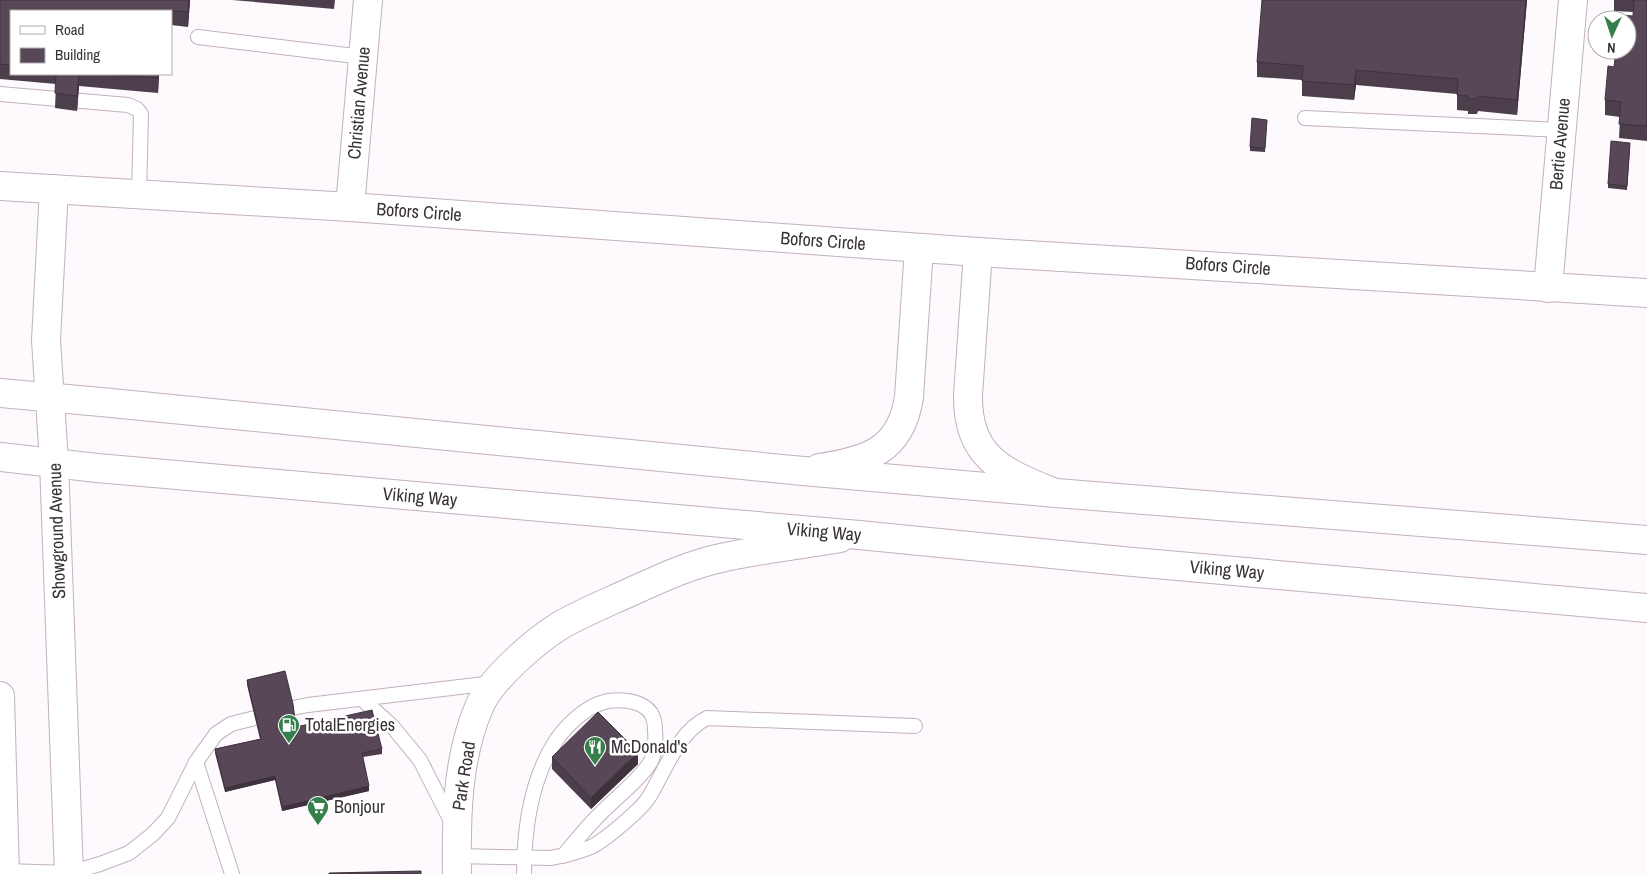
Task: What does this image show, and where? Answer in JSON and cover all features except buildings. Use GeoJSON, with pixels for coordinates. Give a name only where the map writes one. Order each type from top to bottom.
{"type":"FeatureCollection","features":[{"type":"Feature","properties":{"kind":"street","name":"Christian Avenue"},"geometry":{"type":"LineString","coordinates":[[350,207],[368,0]]}},
{"type":"Feature","properties":{"kind":"street","name":"Bertie Avenue"},"geometry":{"type":"LineString","coordinates":[[1548,288],[1573,0]]}},
{"type":"Feature","properties":{"kind":"street","name":"Bofors Circle"},"geometry":{"type":"LineString","coordinates":[[0,186],[350,207],[978,252],[1647,293]]}},
{"type":"Feature","properties":{"kind":"street","name":"Showground Avenue"},"geometry":{"type":"LineString","coordinates":[[54,189],[46,340],[54,462],[69,873]]}},
{"type":"Feature","properties":{"kind":"street"},"geometry":{"type":"LineString","coordinates":[[803,471],[847,464],[877,453],[892,439],[905,418],[909,397],[920,248]]}},
{"type":"Feature","properties":{"kind":"street"},"geometry":{"type":"LineString","coordinates":[[978,252],[968,395],[972,428],[980,447],[996,464],[1022,480],[1056,493]]}},
{"type":"Feature","properties":{"kind":"street"},"geometry":{"type":"LineString","coordinates":[[0,394],[803,471],[1647,540]]}},
{"type":"Feature","properties":{"kind":"street","name":"Viking Way"},"geometry":{"type":"LineString","coordinates":[[0,457],[97,468],[859,535],[1647,608]]}},
{"type":"Feature","properties":{"kind":"street","name":"Park Road"},"geometry":{"type":"LineString","coordinates":[[456,854],[465,748],[480,705],[494,683],[536,644],[561,625],[663,577],[721,558],[859,535]]}},
{"type":"Feature","properties":{"kind":"street"},"geometry":{"type":"LineString","coordinates":[[0,696],[5,872]]}},
{"type":"Feature","properties":{"kind":"lane"},"geometry":{"type":"LineString","coordinates":[[198,37],[363,57]]}},
{"type":"Feature","properties":{"kind":"lane"},"geometry":{"type":"LineString","coordinates":[[0,94],[128,105],[137,109],[141,114],[139,194]]}},
{"type":"Feature","properties":{"kind":"lane"},"geometry":{"type":"LineString","coordinates":[[1305,118],[1562,130]]}},
{"type":"Feature","properties":{"kind":"lane"},"geometry":{"type":"LineString","coordinates":[[293,708],[494,683]]}},
{"type":"Feature","properties":{"kind":"lane"},"geometry":{"type":"LineString","coordinates":[[363,700],[392,726],[420,760],[456,854],[550,858],[563,856],[593,846],[639,810],[648,800],[688,732],[698,722],[708,718],[915,726]]}},
{"type":"Feature","properties":{"kind":"lane"},"geometry":{"type":"LineString","coordinates":[[524,874],[524,857],[534,789],[558,738],[587,710],[601,703],[617,700],[631,701],[644,706],[651,712],[656,736],[651,760],[563,856]]}},
{"type":"Feature","properties":{"kind":"lane"},"geometry":{"type":"LineString","coordinates":[[5,872],[69,873],[129,853],[153,834],[168,818],[196,762],[216,734],[231,724],[255,718]]}},
{"type":"Feature","properties":{"kind":"lane"},"geometry":{"type":"LineString","coordinates":[[196,762],[232,874]]}},
{"type":"Feature","properties":{"kind":"place","name":"TotalEnergies"},"geometry":{"type":"Point","coordinates":[289,744]}},
{"type":"Feature","properties":{"kind":"place","name":"McDonald's"},"geometry":{"type":"Point","coordinates":[595,766]}},
{"type":"Feature","properties":{"kind":"place","name":"Bonjour"},"geometry":{"type":"Point","coordinates":[318,826]}}]}
